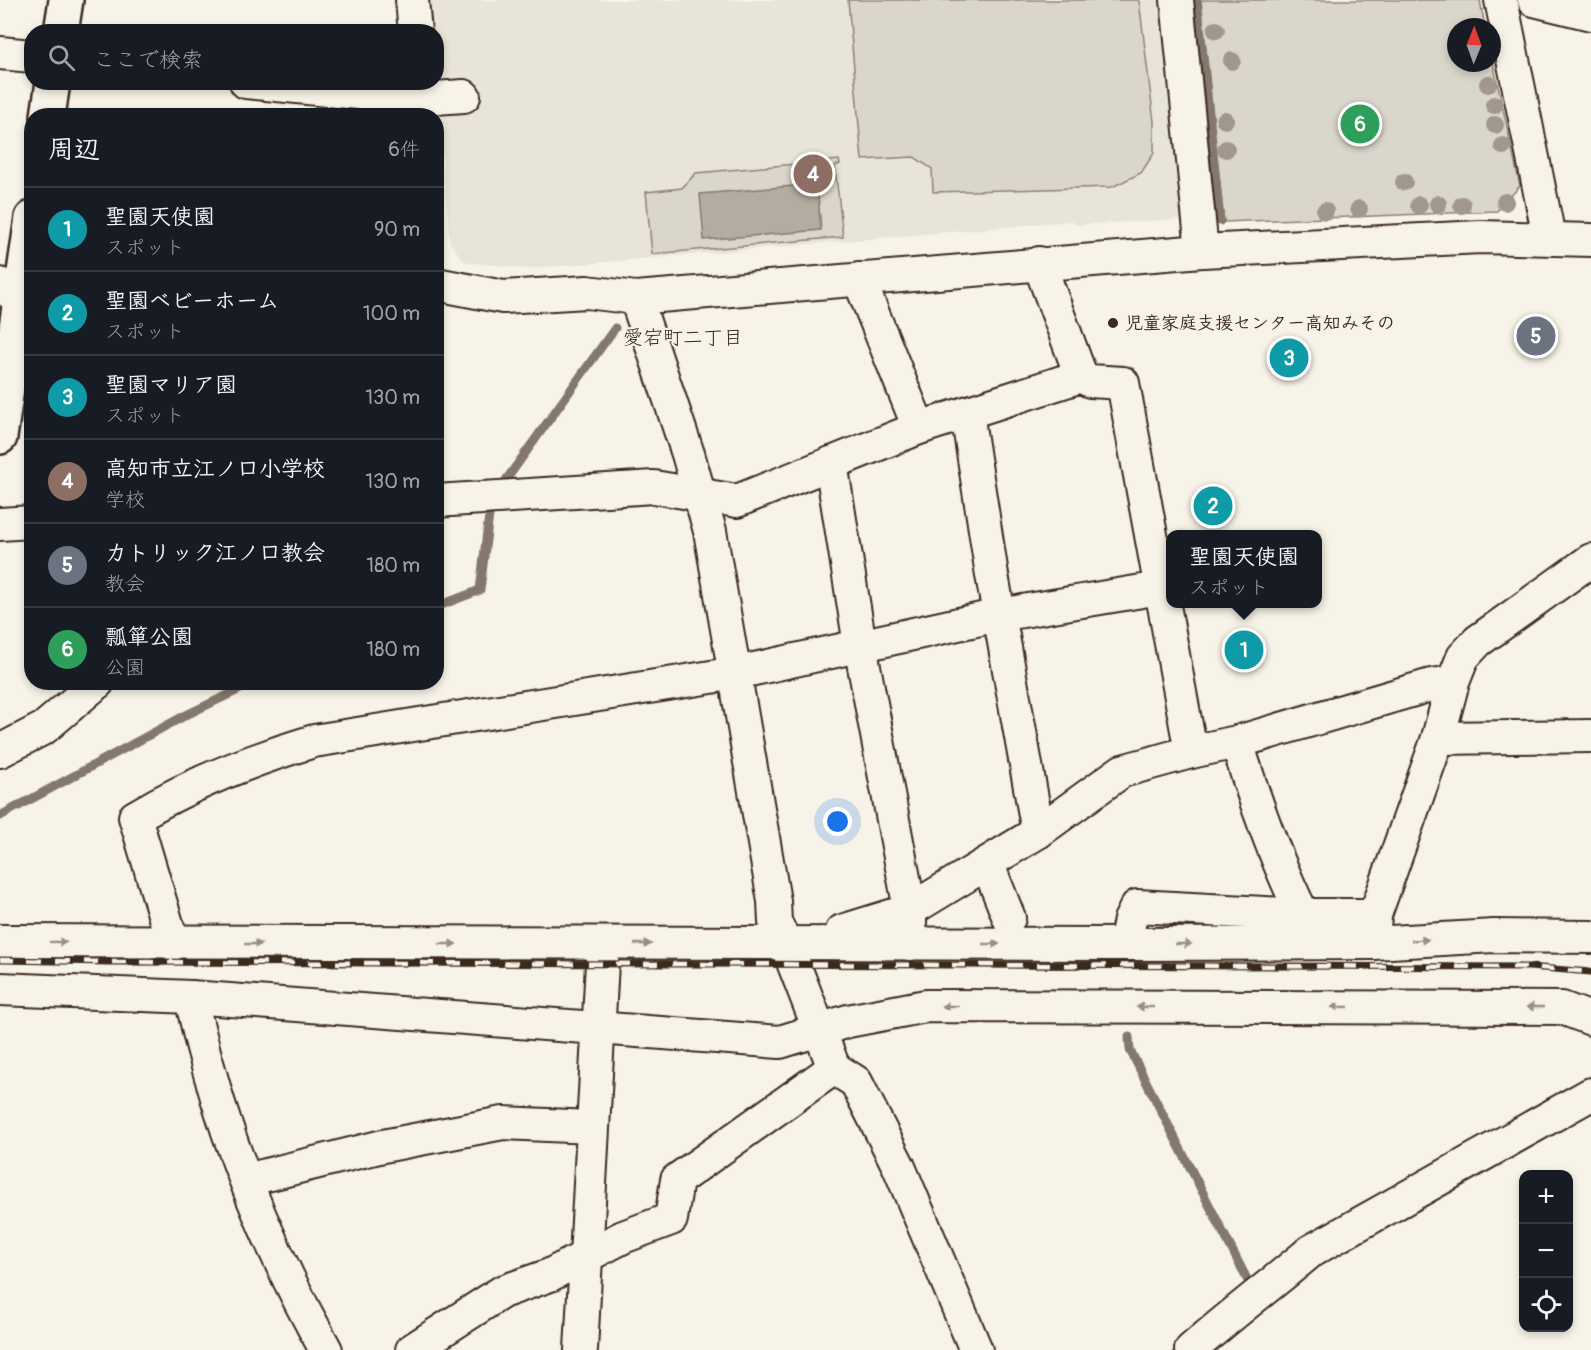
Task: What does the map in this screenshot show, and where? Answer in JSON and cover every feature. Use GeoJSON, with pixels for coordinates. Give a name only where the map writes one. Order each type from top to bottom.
{"type":"FeatureCollection","features":[{"type":"Feature","properties":{"kind":"main road"},"geometry":{"type":"LineString","coordinates":[[62,24],[66,0]]}},
{"type":"Feature","properties":{"kind":"main road"},"geometry":{"type":"LineString","coordinates":[[49,108],[52,90]]}},
{"type":"Feature","properties":{"kind":"main road"},"geometry":{"type":"LineString","coordinates":[[0,437],[17,297],[24,260]]}},
{"type":"Feature","properties":{"kind":"street"},"geometry":{"type":"LineString","coordinates":[[412,0],[414,24]]}},
{"type":"Feature","properties":{"kind":"street"},"geometry":{"type":"LineString","coordinates":[[1177,0],[1202,251]]}},
{"type":"Feature","properties":{"kind":"street"},"geometry":{"type":"LineString","coordinates":[[1501,0],[1550,237]]}},
{"type":"Feature","properties":{"kind":"street"},"geometry":{"type":"LineString","coordinates":[[1534,0],[1591,14]]}},
{"type":"Feature","properties":{"kind":"street"},"geometry":{"type":"LineString","coordinates":[[0,53],[24,55]]}},
{"type":"Feature","properties":{"kind":"street"},"geometry":{"type":"LineString","coordinates":[[328,90],[420,99],[464,96]]}},
{"type":"Feature","properties":{"kind":"street"},"geometry":{"type":"LineString","coordinates":[[444,286],[503,297],[587,292],[636,298],[1202,251],[1481,237],[1550,237],[1591,240]]}},
{"type":"Feature","properties":{"kind":"street"},"geometry":{"type":"LineString","coordinates":[[1040,263],[1082,376],[1090,381],[1123,382],[1191,752]]}},
{"type":"Feature","properties":{"kind":"street"},"geometry":{"type":"LineString","coordinates":[[859,279],[919,428]]}},
{"type":"Feature","properties":{"kind":"street"},"geometry":{"type":"LineString","coordinates":[[636,298],[710,531],[774,900],[775,922],[786,944],[834,1068],[856,1082],[899,1167],[976,1350]]}},
{"type":"Feature","properties":{"kind":"street"},"geometry":{"type":"LineString","coordinates":[[444,500],[654,487],[737,501],[919,428],[1082,376]]}},
{"type":"Feature","properties":{"kind":"street"},"geometry":{"type":"LineString","coordinates":[[967,412],[999,615],[1038,832]]}},
{"type":"Feature","properties":{"kind":"street"},"geometry":{"type":"LineString","coordinates":[[831,463],[860,645],[910,910],[910,944]]}},
{"type":"Feature","properties":{"kind":"street"},"geometry":{"type":"LineString","coordinates":[[0,524],[24,522]]}},
{"type":"Feature","properties":{"kind":"street"},"geometry":{"type":"LineString","coordinates":[[1374,929],[1463,657],[1478,641],[1591,560]]}},
{"type":"Feature","properties":{"kind":"street"},"geometry":{"type":"LineString","coordinates":[[173,944],[135,817],[166,799],[267,755],[314,741],[736,673],[999,615],[1160,588]]}},
{"type":"Feature","properties":{"kind":"street"},"geometry":{"type":"LineString","coordinates":[[842,931],[910,910],[988,865],[1122,771],[1236,742],[1431,685],[1453,682]]}},
{"type":"Feature","properties":{"kind":"street"},"geometry":{"type":"LineString","coordinates":[[0,751],[44,728],[89,690]]}},
{"type":"Feature","properties":{"kind":"street"},"geometry":{"type":"LineString","coordinates":[[1438,738],[1591,736]]}},
{"type":"Feature","properties":{"kind":"street"},"geometry":{"type":"LineString","coordinates":[[1236,742],[1279,866],[1303,915]]}},
{"type":"Feature","properties":{"kind":"street"},"geometry":{"type":"LineString","coordinates":[[988,865],[1009,918]]}},
{"type":"Feature","properties":{"kind":"street"},"geometry":{"type":"LineString","coordinates":[[1125,944],[1130,920],[1137,906],[1303,915],[1374,929]]}},
{"type":"Feature","properties":{"kind":"street"},"geometry":{"type":"LineString","coordinates":[[0,941],[173,944],[1125,944],[1374,929],[1494,936],[1591,937]]}},
{"type":"Feature","properties":{"kind":"street"},"geometry":{"type":"LineString","coordinates":[[581,1350],[591,1127],[603,944]]}},
{"type":"Feature","properties":{"kind":"street"},"geometry":{"type":"LineString","coordinates":[[0,989],[191,997],[780,1042],[818,1029],[926,1006],[1562,1008],[1591,1019]]}},
{"type":"Feature","properties":{"kind":"street"},"geometry":{"type":"LineString","coordinates":[[191,997],[202,1045],[246,1180],[275,1251],[326,1350]]}},
{"type":"Feature","properties":{"kind":"street"},"geometry":{"type":"LineString","coordinates":[[412,1350],[502,1292],[550,1275],[587,1255],[671,1219],[677,1180],[834,1068]]}},
{"type":"Feature","properties":{"kind":"street"},"geometry":{"type":"LineString","coordinates":[[1191,1350],[1247,1300],[1274,1283],[1311,1251],[1591,1094]]}},
{"type":"Feature","properties":{"kind":"street"},"geometry":{"type":"LineString","coordinates":[[246,1180],[383,1146],[503,1124],[591,1127]]}},
{"type":"Feature","properties":{"kind":"shaded area"},"geometry":{"type":"Polygon","coordinates":[[[429,0],[1166,0],[1186,219],[1076,225],[1072,221],[528,269],[465,262],[450,243],[444,174],[444,108],[438,108],[437,90],[444,90],[444,24],[431,24],[429,0]]]}},
{"type":"Feature","properties":{"kind":"shaded area"},"geometry":{"type":"Polygon","coordinates":[[[848,0],[1139,0],[1154,122],[1154,153],[1141,173],[1112,187],[933,192],[932,169],[914,157],[862,160],[848,0]]]}},
{"type":"Feature","properties":{"kind":"shaded area"},"geometry":{"type":"Polygon","coordinates":[[[1201,0],[1480,0],[1483,18],[1447,18],[1447,72],[1495,72],[1520,186],[1497,211],[1224,222],[1201,0]]]}},
{"type":"Feature","properties":{"kind":"shaded area"},"geometry":{"type":"Polygon","coordinates":[[[839,160],[840,164],[835,166],[843,237],[652,254],[646,192],[682,188],[696,173],[839,160]]]}},
{"type":"Feature","properties":{"kind":"shaded area"},"geometry":{"type":"Polygon","coordinates":[[[817,184],[821,230],[704,240],[700,194],[817,184]]]}},
{"type":"Feature","properties":{"kind":"waterway"},"geometry":{"type":"LineString","coordinates":[[1197,0],[1220,221]]}},
{"type":"Feature","properties":{"kind":"waterway"},"geometry":{"type":"LineString","coordinates":[[506,480],[615,328]]}},
{"type":"Feature","properties":{"kind":"waterway"},"geometry":{"type":"LineString","coordinates":[[444,604],[480,590],[489,515]]}},
{"type":"Feature","properties":{"kind":"waterway"},"geometry":{"type":"LineString","coordinates":[[0,816],[186,715],[238,690]]}},
{"type":"Feature","properties":{"kind":"waterway"},"geometry":{"type":"LineString","coordinates":[[1129,1037],[1130,1050],[1249,1283]]}},
{"type":"Feature","properties":{"kind":"railway"},"geometry":{"type":"LineString","coordinates":[[0,960],[1529,967],[1591,972]]}},
{"type":"Feature","properties":{"kind":"place","name":"瓢箪公園"},"geometry":{"type":"Point","coordinates":[1360,124]}},
{"type":"Feature","properties":{"kind":"place","name":"高知市立江ノ口小学校"},"geometry":{"type":"Point","coordinates":[813,174]}},
{"type":"Feature","properties":{"kind":"place","name":"児童家庭支援センター高知みその"},"geometry":{"type":"Point","coordinates":[1113,323]}},
{"type":"Feature","properties":{"kind":"place","name":"カトリック江ノ口教会"},"geometry":{"type":"Point","coordinates":[1536,336]}},
{"type":"Feature","properties":{"kind":"place","name":"聖園マリア園"},"geometry":{"type":"Point","coordinates":[1289,358]}},
{"type":"Feature","properties":{"kind":"place","name":"聖園ベビーホーム"},"geometry":{"type":"Point","coordinates":[1213,506]}},
{"type":"Feature","properties":{"kind":"place","name":"聖園天使園"},"geometry":{"type":"Point","coordinates":[1244,650]}},
{"type":"Feature","properties":{"kind":"district","name":"愛宕町二丁目"},"geometry":{"type":"Point","coordinates":[683,337]}}]}
